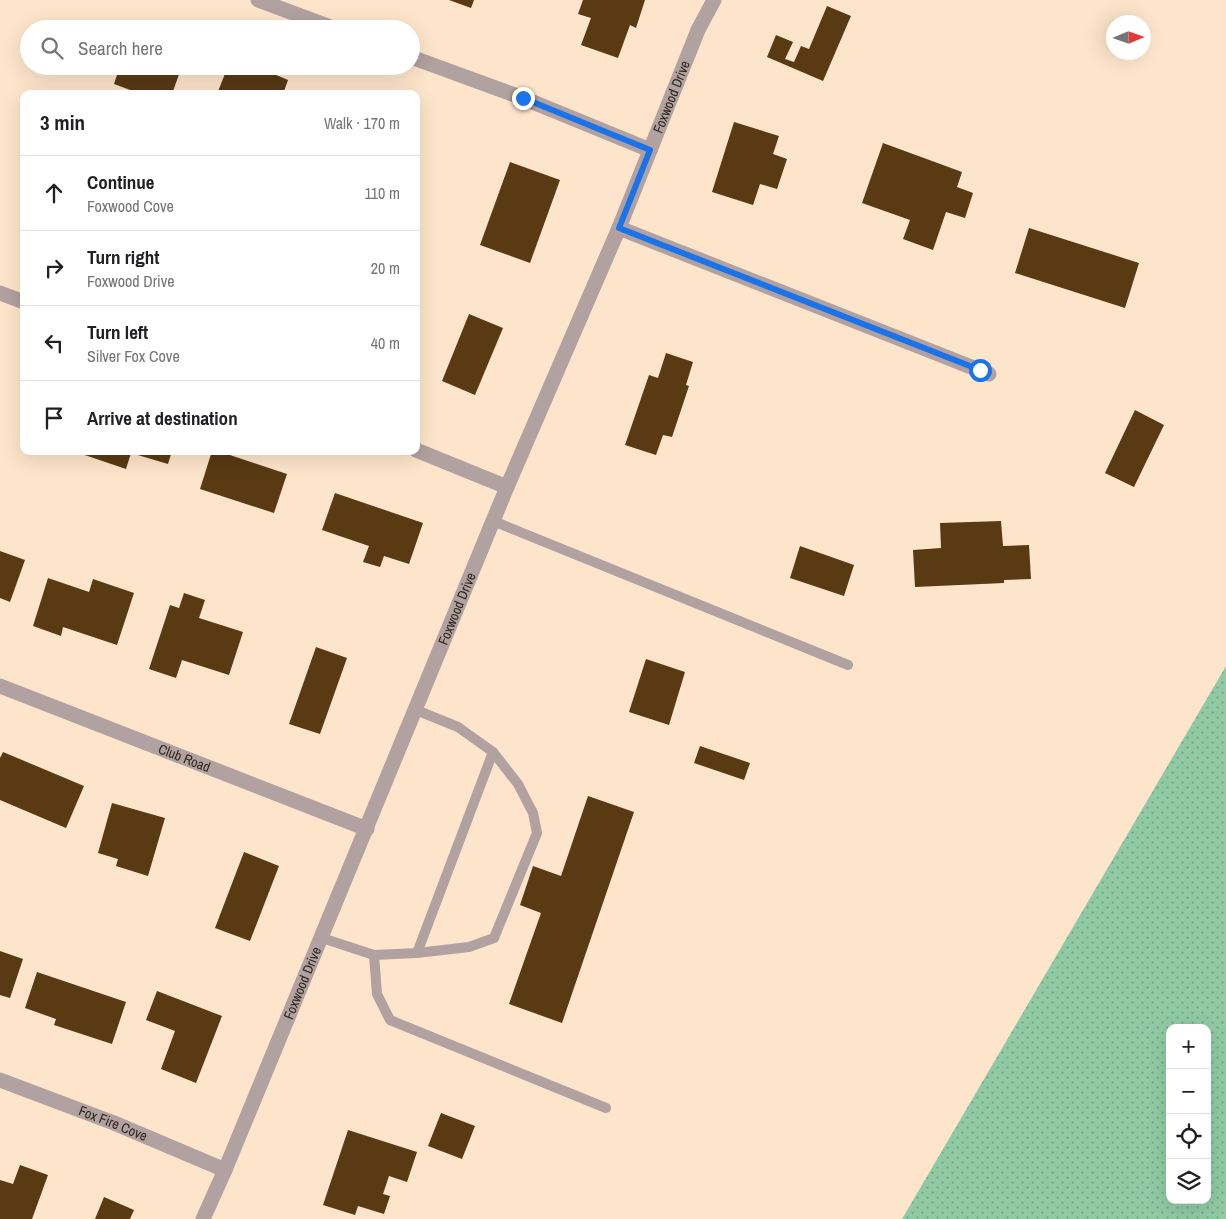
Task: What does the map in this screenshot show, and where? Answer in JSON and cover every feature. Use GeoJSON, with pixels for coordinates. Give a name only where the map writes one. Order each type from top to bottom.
{"type":"FeatureCollection","features":[{"type":"Feature","properties":{"kind":"street"},"geometry":{"type":"LineString","coordinates":[[258,0],[312,20]]}},
{"type":"Feature","properties":{"kind":"street","name":"Foxwood Drive"},"geometry":{"type":"LineString","coordinates":[[203,1219],[322,938],[507,487],[619,228],[698,30],[714,0]]}},
{"type":"Feature","properties":{"kind":"street"},"geometry":{"type":"LineString","coordinates":[[420,60],[523,98],[650,150]]}},
{"type":"Feature","properties":{"kind":"street"},"geometry":{"type":"LineString","coordinates":[[619,228],[989,374]]}},
{"type":"Feature","properties":{"kind":"street"},"geometry":{"type":"LineString","coordinates":[[0,293],[20,300]]}},
{"type":"Feature","properties":{"kind":"street"},"geometry":{"type":"LineString","coordinates":[[420,452],[507,487]]}},
{"type":"Feature","properties":{"kind":"street","name":"Club Road"},"geometry":{"type":"LineString","coordinates":[[0,686],[367,829]]}},
{"type":"Feature","properties":{"kind":"street","name":"Fox Fire Cove"},"geometry":{"type":"LineString","coordinates":[[0,1080],[114,1123],[225,1170]]}},
{"type":"Feature","properties":{"kind":"lane"},"geometry":{"type":"LineString","coordinates":[[493,521],[848,664]]}},
{"type":"Feature","properties":{"kind":"lane"},"geometry":{"type":"LineString","coordinates":[[322,938],[374,955],[417,953],[469,947],[494,938],[537,833],[533,813],[518,784],[493,752],[458,727],[416,710]]}},
{"type":"Feature","properties":{"kind":"lane"},"geometry":{"type":"LineString","coordinates":[[417,953],[493,752]]}},
{"type":"Feature","properties":{"kind":"lane"},"geometry":{"type":"LineString","coordinates":[[374,955],[377,994],[390,1020],[606,1108]]}},
{"type":"Feature","properties":{"kind":"green space"},"geometry":{"type":"Polygon","coordinates":[[[1226,666],[1226,1219],[902,1219],[1226,666]]]}},
{"type":"Feature","properties":{"kind":"building"},"geometry":{"type":"Polygon","coordinates":[[[449,0],[474,0],[471,8],[449,0]]]}},
{"type":"Feature","properties":{"kind":"building"},"geometry":{"type":"Polygon","coordinates":[[[583,0],[645,0],[636,28],[630,25],[618,58],[581,45],[591,18],[578,14],[583,0]]]}},
{"type":"Feature","properties":{"kind":"building"},"geometry":{"type":"Polygon","coordinates":[[[827,6],[851,16],[823,81],[767,57],[776,35],[793,42],[785,59],[794,62],[801,46],[809,49],[827,6]]]}},
{"type":"Feature","properties":{"kind":"building"},"geometry":{"type":"Polygon","coordinates":[[[117,75],[179,75],[173,90],[130,90],[114,84],[117,75]]]}},
{"type":"Feature","properties":{"kind":"building"},"geometry":{"type":"Polygon","coordinates":[[[224,75],[276,75],[288,80],[284,90],[219,90],[224,75]]]}},
{"type":"Feature","properties":{"kind":"building"},"geometry":{"type":"Polygon","coordinates":[[[734,122],[779,136],[773,154],[787,159],[777,189],[760,184],[753,205],[712,192],[734,122]]]}},
{"type":"Feature","properties":{"kind":"building"},"geometry":{"type":"Polygon","coordinates":[[[883,143],[962,172],[957,187],[973,193],[965,218],[946,212],[933,250],[903,239],[910,220],[862,203],[883,143]]]}},
{"type":"Feature","properties":{"kind":"building"},"geometry":{"type":"Polygon","coordinates":[[[510,162],[560,180],[530,263],[480,245],[510,162]]]}},
{"type":"Feature","properties":{"kind":"building"},"geometry":{"type":"Polygon","coordinates":[[[1029,228],[1139,263],[1125,308],[1015,273],[1029,228]]]}},
{"type":"Feature","properties":{"kind":"building"},"geometry":{"type":"Polygon","coordinates":[[[469,314],[503,328],[475,395],[442,381],[469,314]]]}},
{"type":"Feature","properties":{"kind":"building"},"geometry":{"type":"Polygon","coordinates":[[[666,353],[693,362],[686,385],[689,386],[672,437],[663,435],[656,455],[625,445],[649,375],[658,378],[666,353]]]}},
{"type":"Feature","properties":{"kind":"building"},"geometry":{"type":"Polygon","coordinates":[[[1135,410],[1164,425],[1134,487],[1105,473],[1135,410]]]}},
{"type":"Feature","properties":{"kind":"building"},"geometry":{"type":"Polygon","coordinates":[[[85,455],[130,455],[126,469],[85,455]]]}},
{"type":"Feature","properties":{"kind":"building"},"geometry":{"type":"Polygon","coordinates":[[[138,455],[171,455],[168,464],[138,455]]]}},
{"type":"Feature","properties":{"kind":"building"},"geometry":{"type":"Polygon","coordinates":[[[211,455],[230,455],[287,474],[274,513],[200,489],[211,455]]]}},
{"type":"Feature","properties":{"kind":"building"},"geometry":{"type":"Polygon","coordinates":[[[335,493],[423,523],[409,564],[384,556],[380,567],[363,562],[369,546],[322,530],[335,493]]]}},
{"type":"Feature","properties":{"kind":"building"},"geometry":{"type":"Polygon","coordinates":[[[1001,521],[1003,546],[1029,545],[1031,579],[1004,580],[1004,583],[915,587],[913,550],[941,548],[940,523],[1001,521]]]}},
{"type":"Feature","properties":{"kind":"building"},"geometry":{"type":"Polygon","coordinates":[[[800,546],[854,565],[844,596],[790,578],[800,546]]]}},
{"type":"Feature","properties":{"kind":"building"},"geometry":{"type":"Polygon","coordinates":[[[0,551],[25,560],[10,602],[0,598],[0,551]]]}},
{"type":"Feature","properties":{"kind":"building"},"geometry":{"type":"Polygon","coordinates":[[[48,578],[89,592],[93,579],[134,593],[117,645],[63,627],[61,636],[33,626],[48,578]]]}},
{"type":"Feature","properties":{"kind":"building"},"geometry":{"type":"Polygon","coordinates":[[[184,593],[205,600],[199,618],[243,632],[229,675],[182,660],[176,678],[149,669],[170,605],[179,608],[184,593]]]}},
{"type":"Feature","properties":{"kind":"building"},"geometry":{"type":"Polygon","coordinates":[[[316,647],[347,658],[320,734],[289,724],[316,647]]]}},
{"type":"Feature","properties":{"kind":"building"},"geometry":{"type":"Polygon","coordinates":[[[646,659],[685,672],[669,725],[629,712],[646,659]]]}},
{"type":"Feature","properties":{"kind":"building"},"geometry":{"type":"Polygon","coordinates":[[[700,746],[750,763],[744,780],[694,763],[700,746]]]}},
{"type":"Feature","properties":{"kind":"building"},"geometry":{"type":"Polygon","coordinates":[[[3,752],[84,786],[66,828],[0,800],[0,758],[3,752]]]}},
{"type":"Feature","properties":{"kind":"building"},"geometry":{"type":"Polygon","coordinates":[[[588,796],[634,812],[562,1023],[509,1004],[541,913],[520,905],[533,866],[561,876],[588,796]]]}},
{"type":"Feature","properties":{"kind":"building"},"geometry":{"type":"Polygon","coordinates":[[[112,803],[165,818],[148,876],[116,866],[118,859],[98,853],[112,803]]]}},
{"type":"Feature","properties":{"kind":"building"},"geometry":{"type":"Polygon","coordinates":[[[244,852],[279,866],[250,941],[215,928],[244,852]]]}},
{"type":"Feature","properties":{"kind":"building"},"geometry":{"type":"Polygon","coordinates":[[[0,951],[23,959],[10,998],[0,995],[0,951]]]}},
{"type":"Feature","properties":{"kind":"building"},"geometry":{"type":"Polygon","coordinates":[[[37,972],[126,1002],[112,1044],[54,1025],[56,1019],[25,1008],[37,972]]]}},
{"type":"Feature","properties":{"kind":"building"},"geometry":{"type":"Polygon","coordinates":[[[157,991],[222,1016],[196,1083],[161,1069],[175,1031],[146,1020],[157,991]]]}},
{"type":"Feature","properties":{"kind":"building"},"geometry":{"type":"Polygon","coordinates":[[[441,1113],[475,1126],[462,1159],[428,1146],[441,1113]]]}},
{"type":"Feature","properties":{"kind":"building"},"geometry":{"type":"Polygon","coordinates":[[[348,1130],[417,1152],[407,1182],[389,1176],[383,1194],[390,1196],[384,1214],[358,1206],[355,1215],[323,1205],[348,1130]]]}},
{"type":"Feature","properties":{"kind":"building"},"geometry":{"type":"Polygon","coordinates":[[[20,1165],[48,1175],[32,1219],[0,1219],[0,1180],[13,1184],[20,1165]]]}},
{"type":"Feature","properties":{"kind":"building"},"geometry":{"type":"Polygon","coordinates":[[[104,1197],[134,1210],[130,1219],[95,1219],[104,1197]]]}},
{"type":"Feature","properties":{"kind":"route"},"geometry":{"type":"LineString","coordinates":[[523,98],[650,150],[619,228],[980,370]]}}]}
